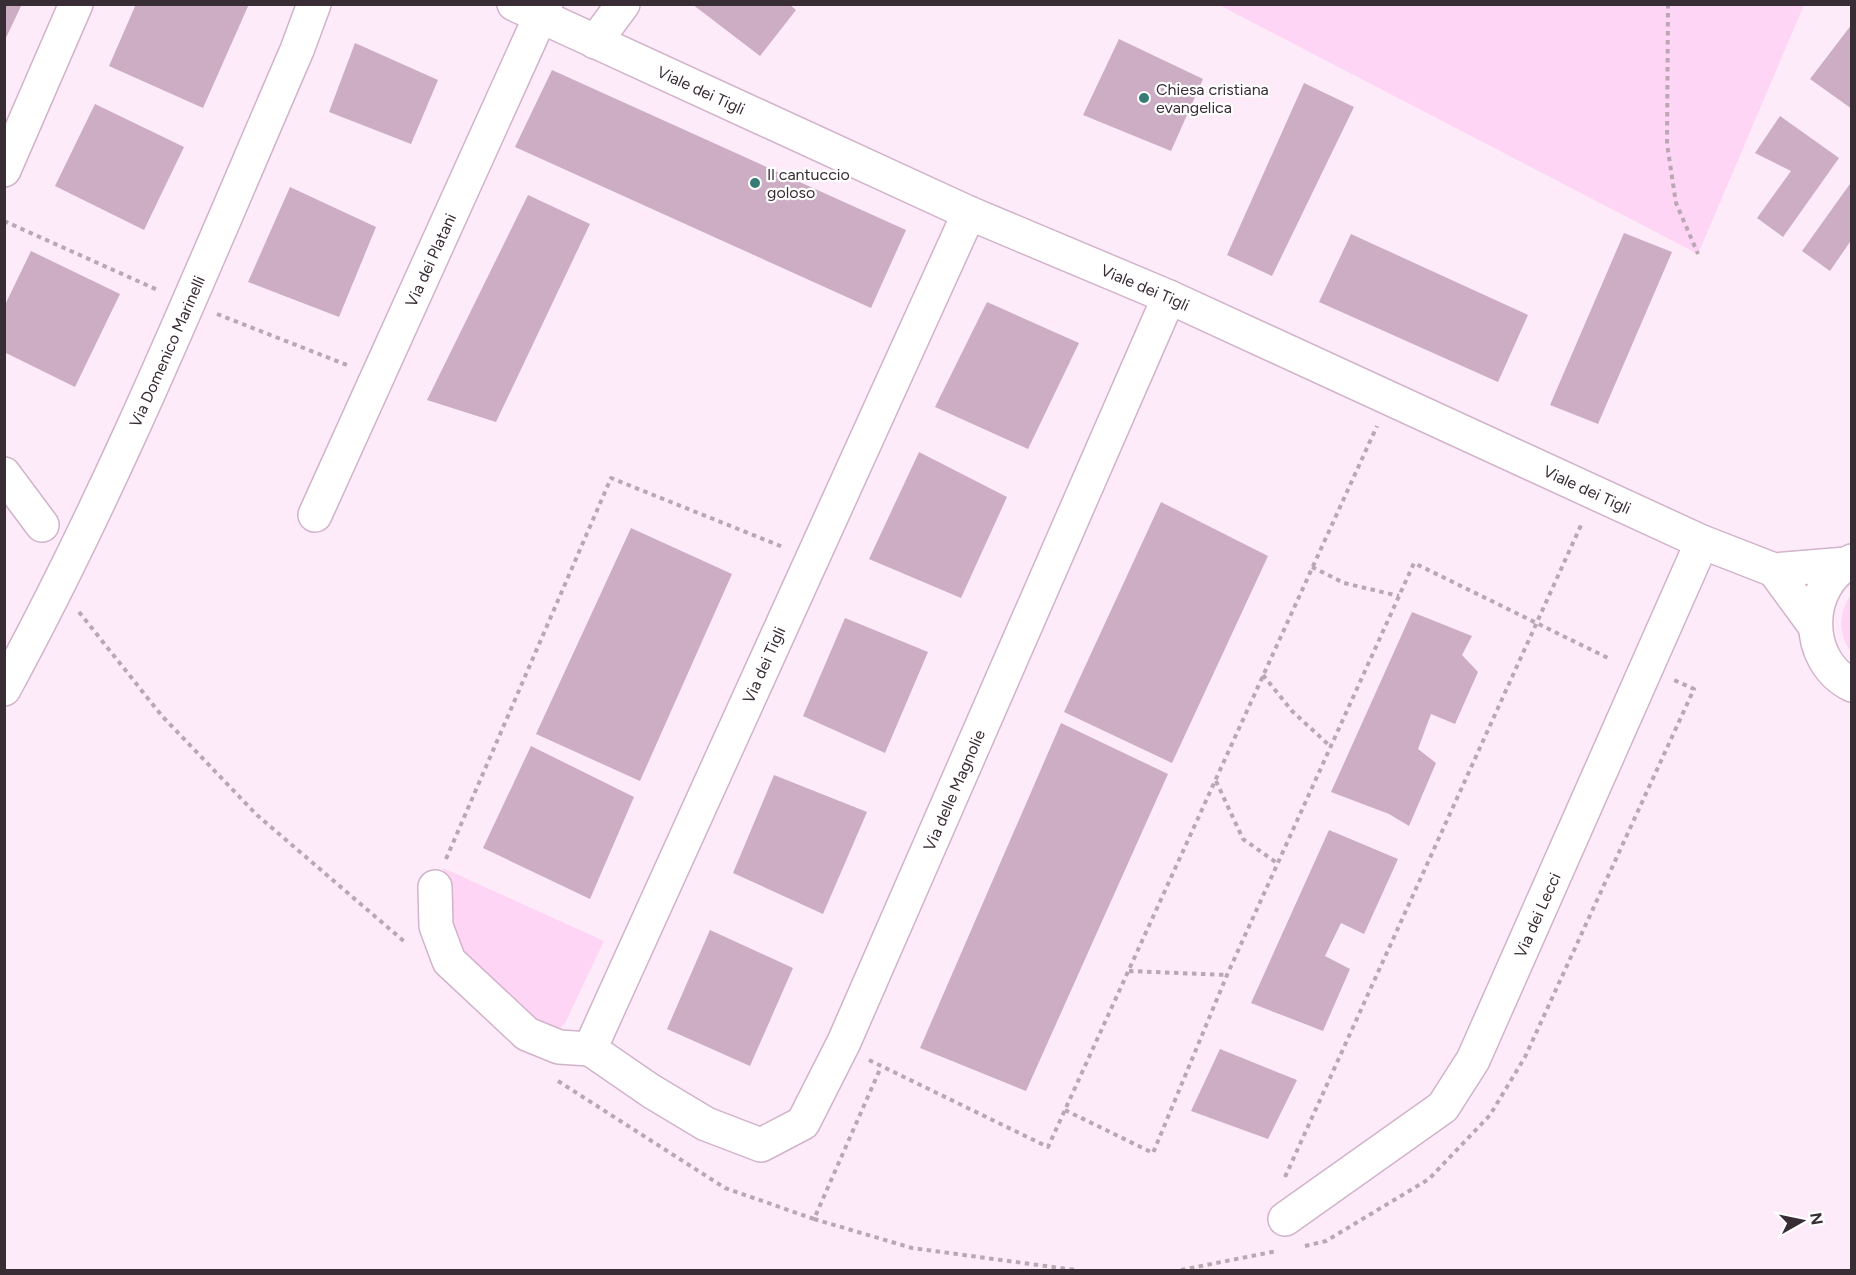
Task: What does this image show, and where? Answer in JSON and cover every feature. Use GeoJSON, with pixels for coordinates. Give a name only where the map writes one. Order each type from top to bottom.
{"type":"FeatureCollection","features":[{"type":"Feature","properties":{"kind":"street"},"geometry":{"type":"LineString","coordinates":[[4,170],[76,4]]}},
{"type":"Feature","properties":{"kind":"street"},"geometry":{"type":"LineString","coordinates":[[595,42],[622,4]]}},
{"type":"Feature","properties":{"kind":"street","name":"Via Domenico Marinelli"},"geometry":{"type":"LineString","coordinates":[[4,689],[57,591],[117,462],[314,5]]}},
{"type":"Feature","properties":{"kind":"street","name":"Viale dei Tigli"},"geometry":{"type":"LineString","coordinates":[[534,9],[595,42],[969,213],[1169,297],[1702,542],[1774,570],[1849,562]]}},
{"type":"Feature","properties":{"kind":"street","name":"Via dei Platani"},"geometry":{"type":"LineString","coordinates":[[315,515],[534,9]]}},
{"type":"Feature","properties":{"kind":"street","name":"Via dei Tigli"},"geometry":{"type":"LineString","coordinates":[[590,1049],[969,213]]}},
{"type":"Feature","properties":{"kind":"street","name":"Via delle Magnolie"},"geometry":{"type":"LineString","coordinates":[[590,1049],[651,1091],[706,1124],[761,1145],[803,1123],[844,1042],[1169,297]]}},
{"type":"Feature","properties":{"kind":"street"},"geometry":{"type":"LineString","coordinates":[[4,474],[42,525]]}},
{"type":"Feature","properties":{"kind":"street","name":"Via dei Lecci"},"geometry":{"type":"LineString","coordinates":[[1285,1219],[1443,1107],[1473,1060],[1702,542]]}},
{"type":"Feature","properties":{"kind":"street"},"geometry":{"type":"LineString","coordinates":[[1815,626],[1821,594],[1832,577],[1849,562]]}},
{"type":"Feature","properties":{"kind":"street"},"geometry":{"type":"LineString","coordinates":[[1774,570],[1815,626],[1825,659],[1835,673],[1851,685]]}},
{"type":"Feature","properties":{"kind":"street"},"geometry":{"type":"LineString","coordinates":[[435,887],[436,926],[449,961],[527,1034],[559,1047],[590,1049]]}},
{"type":"Feature","properties":{"kind":"path"},"geometry":{"type":"LineString","coordinates":[[1668,4],[1667,144],[1676,203],[1698,254]]}},
{"type":"Feature","properties":{"kind":"path"},"geometry":{"type":"LineString","coordinates":[[844,1042],[881,1067],[1048,1147],[1390,398]]}},
{"type":"Feature","properties":{"kind":"path"},"geometry":{"type":"LineString","coordinates":[[435,887],[611,478],[812,559]]}},
{"type":"Feature","properties":{"kind":"path"},"geometry":{"type":"LineString","coordinates":[[1283,1183],[1596,492]]}},
{"type":"Feature","properties":{"kind":"path"},"geometry":{"type":"LineString","coordinates":[[1065,1110],[1153,1154],[1227,975],[1414,563],[1610,659]]}},
{"type":"Feature","properties":{"kind":"path"},"geometry":{"type":"LineString","coordinates":[[1312,567],[1344,583],[1399,596]]}},
{"type":"Feature","properties":{"kind":"path"},"geometry":{"type":"LineString","coordinates":[[57,591],[83,616],[162,716],[257,815],[411,947]]}},
{"type":"Feature","properties":{"kind":"path"},"geometry":{"type":"LineString","coordinates":[[1359,1221],[1429,1179],[1490,1114],[1525,1057],[1694,689],[1647,667]]}},
{"type":"Feature","properties":{"kind":"path"},"geometry":{"type":"LineString","coordinates":[[1263,675],[1292,711],[1330,747]]}},
{"type":"Feature","properties":{"kind":"path"},"geometry":{"type":"LineString","coordinates":[[1215,780],[1243,839],[1277,863]]}},
{"type":"Feature","properties":{"kind":"path"},"geometry":{"type":"LineString","coordinates":[[1129,971],[1227,975]]}},
{"type":"Feature","properties":{"kind":"path"},"geometry":{"type":"LineString","coordinates":[[814,1219],[881,1067]]}},
{"type":"Feature","properties":{"kind":"path"},"geometry":{"type":"LineString","coordinates":[[555,1079],[725,1188],[814,1219],[912,1248],[1075,1270]]}},
{"type":"Feature","properties":{"kind":"shaded area"},"geometry":{"type":"Polygon","coordinates":[[[1219,5],[1804,5],[1698,254],[1219,5]]]}},
{"type":"Feature","properties":{"kind":"shaded area"},"geometry":{"type":"Polygon","coordinates":[[[1851,594],[1851,652],[1843,638],[1841,623],[1844,608],[1851,594]]]}},
{"type":"Feature","properties":{"kind":"shaded area"},"geometry":{"type":"Polygon","coordinates":[[[443,868],[604,941],[565,1023],[556,1032],[542,1030],[459,953],[442,889],[443,868]]]}},
{"type":"Feature","properties":{"kind":"building"},"geometry":{"type":"Polygon","coordinates":[[[4,4],[22,4],[4,42],[4,4]]]}},
{"type":"Feature","properties":{"kind":"building"},"geometry":{"type":"Polygon","coordinates":[[[136,4],[249,4],[203,108],[109,66],[136,4]]]}},
{"type":"Feature","properties":{"kind":"building"},"geometry":{"type":"Polygon","coordinates":[[[692,4],[789,4],[796,10],[760,56],[692,4]]]}},
{"type":"Feature","properties":{"kind":"building"},"geometry":{"type":"Polygon","coordinates":[[[1852,24],[1852,109],[1810,79],[1852,24]]]}},
{"type":"Feature","properties":{"kind":"building"},"geometry":{"type":"Polygon","coordinates":[[[1119,39],[1203,79],[1171,151],[1083,115],[1119,39]]]}},
{"type":"Feature","properties":{"kind":"building"},"geometry":{"type":"Polygon","coordinates":[[[355,43],[438,80],[411,144],[329,112],[355,43]]]}},
{"type":"Feature","properties":{"kind":"building"},"geometry":{"type":"Polygon","coordinates":[[[552,70],[906,230],[871,308],[515,147],[552,70]]]}},
{"type":"Feature","properties":{"kind":"building"},"geometry":{"type":"Polygon","coordinates":[[[1304,83],[1354,107],[1272,276],[1227,255],[1304,83]]]}},
{"type":"Feature","properties":{"kind":"building"},"geometry":{"type":"Polygon","coordinates":[[[95,104],[184,147],[144,230],[55,186],[95,104]]]}},
{"type":"Feature","properties":{"kind":"building"},"geometry":{"type":"Polygon","coordinates":[[[1780,116],[1839,158],[1783,237],[1757,218],[1791,171],[1755,153],[1780,116]]]}},
{"type":"Feature","properties":{"kind":"building"},"geometry":{"type":"Polygon","coordinates":[[[1852,181],[1852,239],[1830,271],[1802,251],[1852,181]]]}},
{"type":"Feature","properties":{"kind":"building"},"geometry":{"type":"Polygon","coordinates":[[[290,187],[376,227],[339,317],[248,282],[290,187]]]}},
{"type":"Feature","properties":{"kind":"building"},"geometry":{"type":"Polygon","coordinates":[[[528,195],[590,224],[496,422],[427,400],[528,195]]]}},
{"type":"Feature","properties":{"kind":"building"},"geometry":{"type":"Polygon","coordinates":[[[1624,233],[1672,252],[1598,424],[1550,405],[1624,233]]]}},
{"type":"Feature","properties":{"kind":"building"},"geometry":{"type":"Polygon","coordinates":[[[1351,234],[1528,315],[1498,382],[1319,302],[1351,234]]]}},
{"type":"Feature","properties":{"kind":"building"},"geometry":{"type":"Polygon","coordinates":[[[31,251],[120,294],[75,387],[4,352],[4,307],[31,251]]]}},
{"type":"Feature","properties":{"kind":"building"},"geometry":{"type":"Polygon","coordinates":[[[987,302],[1079,343],[1028,449],[935,407],[987,302]]]}},
{"type":"Feature","properties":{"kind":"building"},"geometry":{"type":"Polygon","coordinates":[[[919,452],[1007,497],[961,598],[869,559],[919,452]]]}},
{"type":"Feature","properties":{"kind":"building"},"geometry":{"type":"Polygon","coordinates":[[[1161,502],[1268,556],[1172,763],[1064,712],[1161,502]]]}},
{"type":"Feature","properties":{"kind":"building"},"geometry":{"type":"Polygon","coordinates":[[[631,528],[732,574],[640,781],[536,734],[631,528]]]}},
{"type":"Feature","properties":{"kind":"building"},"geometry":{"type":"Polygon","coordinates":[[[1412,612],[1472,636],[1462,655],[1478,672],[1455,724],[1431,714],[1418,749],[1436,763],[1409,826],[1389,814],[1331,792],[1412,612]]]}},
{"type":"Feature","properties":{"kind":"building"},"geometry":{"type":"Polygon","coordinates":[[[845,618],[928,652],[885,753],[803,716],[845,618]]]}},
{"type":"Feature","properties":{"kind":"building"},"geometry":{"type":"Polygon","coordinates":[[[1061,723],[1168,774],[1026,1091],[920,1048],[1061,723]]]}},
{"type":"Feature","properties":{"kind":"building"},"geometry":{"type":"Polygon","coordinates":[[[531,746],[634,797],[590,899],[483,848],[531,746]]]}},
{"type":"Feature","properties":{"kind":"building"},"geometry":{"type":"Polygon","coordinates":[[[774,775],[867,812],[823,914],[733,873],[774,775]]]}},
{"type":"Feature","properties":{"kind":"building"},"geometry":{"type":"Polygon","coordinates":[[[1329,830],[1398,859],[1364,934],[1341,923],[1325,956],[1350,969],[1323,1031],[1251,1003],[1329,830]]]}},
{"type":"Feature","properties":{"kind":"building"},"geometry":{"type":"Polygon","coordinates":[[[710,930],[793,968],[750,1066],[667,1029],[710,930]]]}},
{"type":"Feature","properties":{"kind":"building"},"geometry":{"type":"Polygon","coordinates":[[[1220,1049],[1297,1080],[1268,1139],[1191,1111],[1220,1049]]]}},
{"type":"Feature","properties":{"kind":"place","name":"Chiesa cristiana evangelica"},"geometry":{"type":"Point","coordinates":[1144,98]}},
{"type":"Feature","properties":{"kind":"place","name":"Il cantuccio goloso"},"geometry":{"type":"Point","coordinates":[755,183]}}]}
